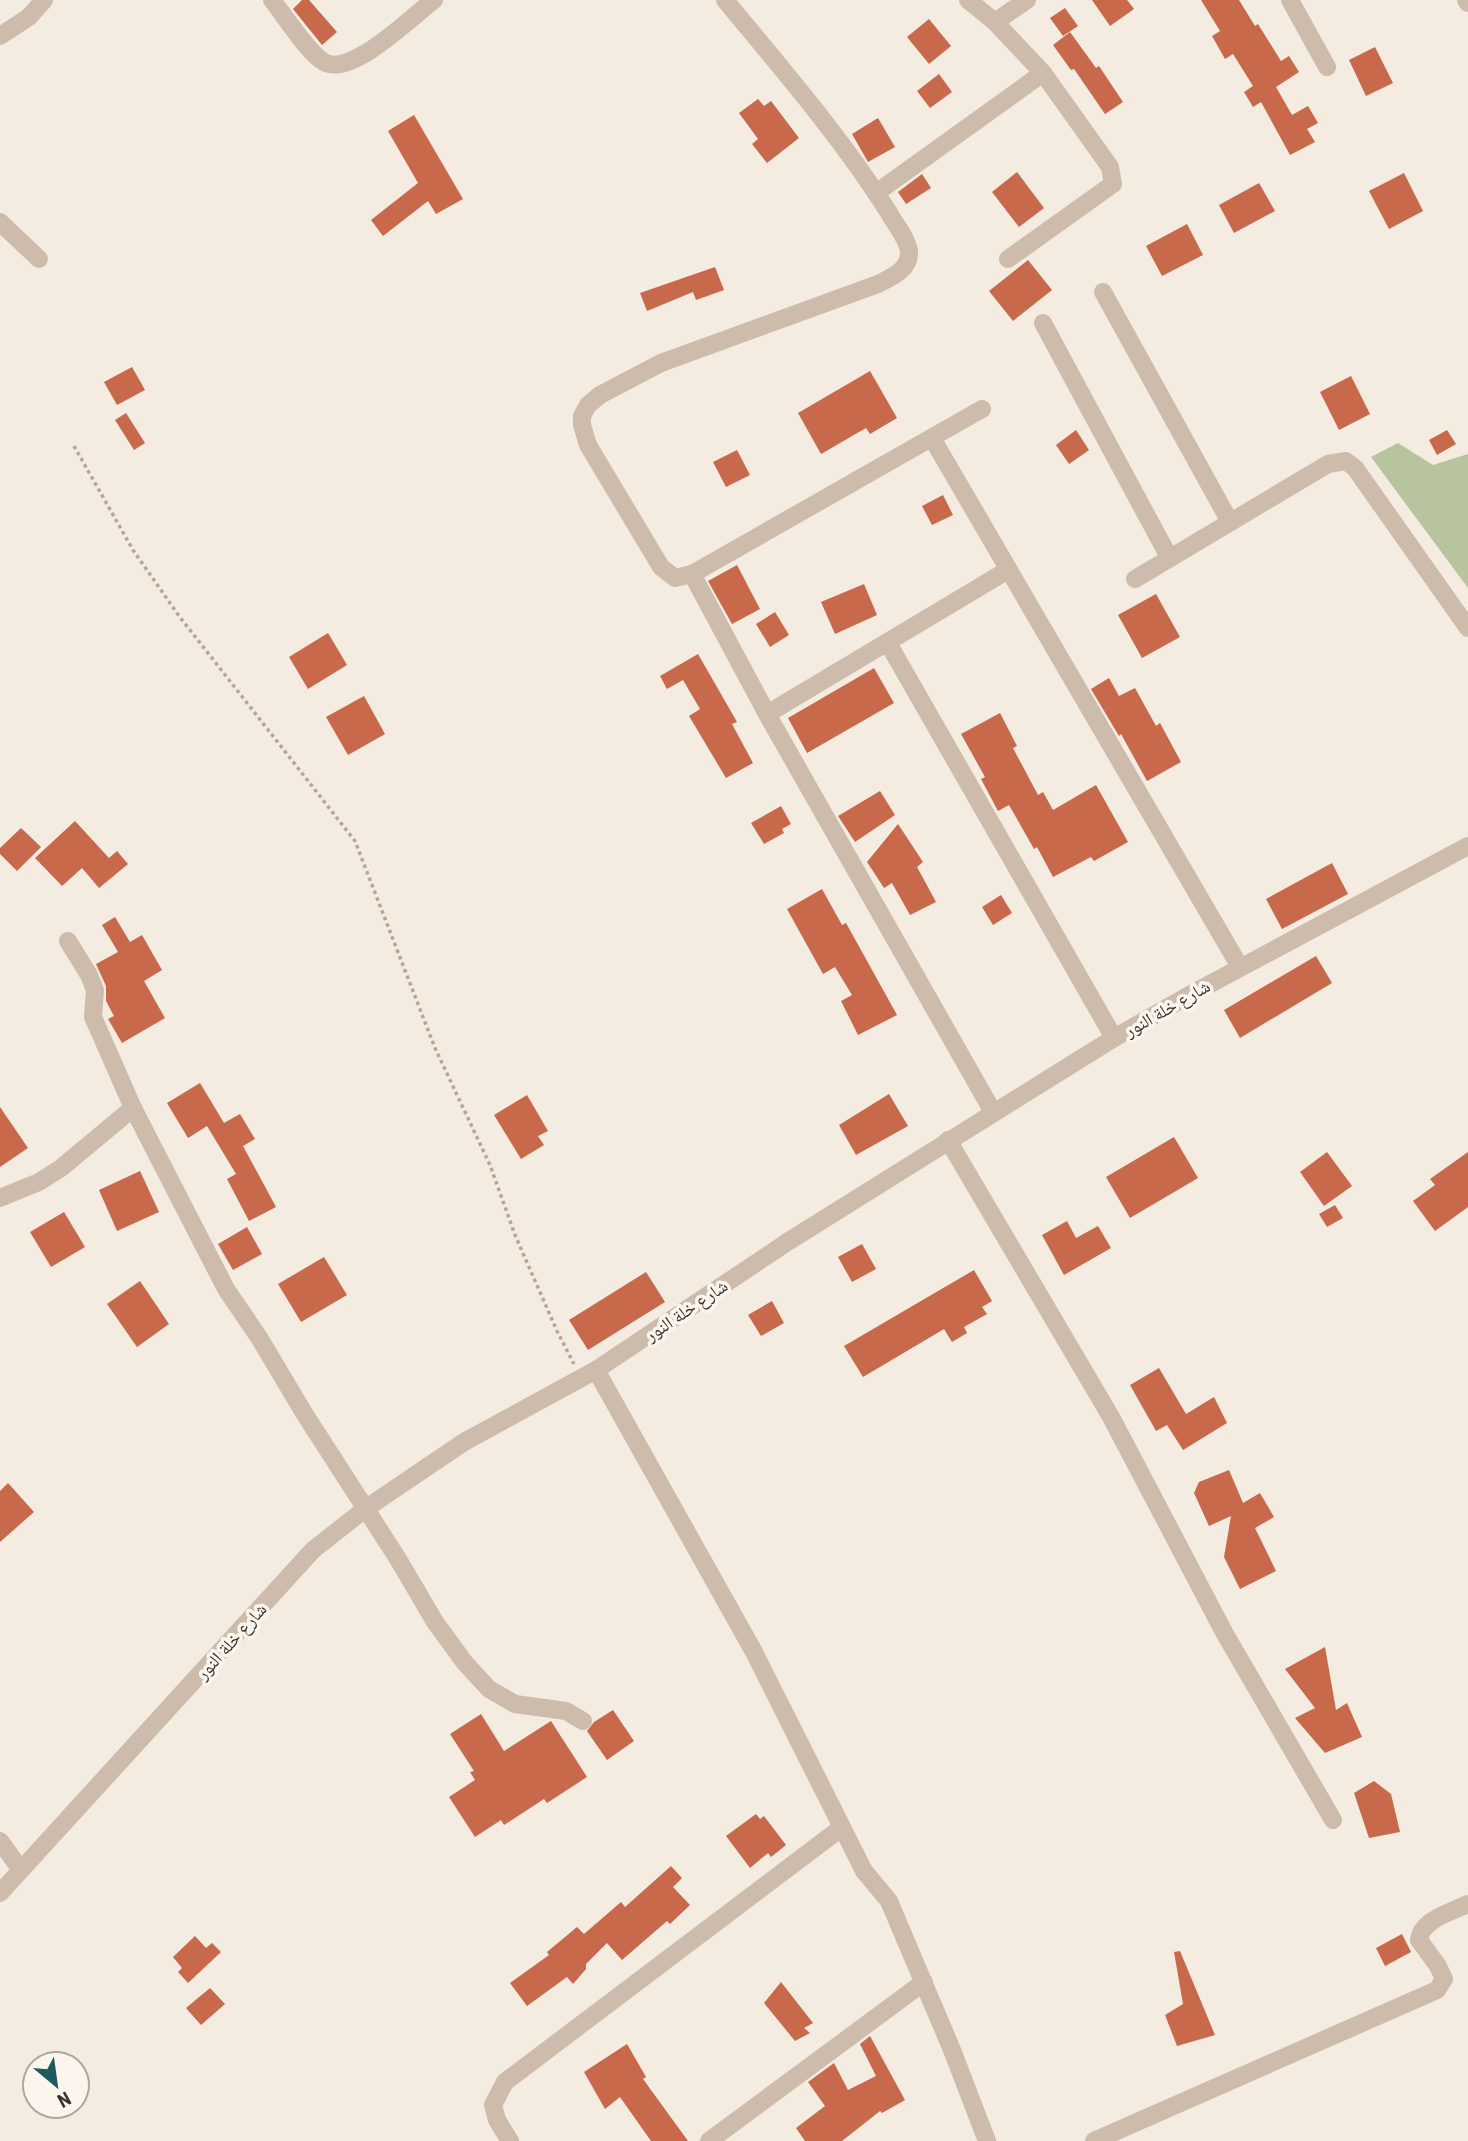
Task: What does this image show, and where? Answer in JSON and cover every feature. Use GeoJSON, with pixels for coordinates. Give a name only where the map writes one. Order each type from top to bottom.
{"type":"FeatureCollection","features":[{"type":"Feature","properties":{"kind":"street"},"geometry":{"type":"LineString","coordinates":[[0,36],[29,17],[44,0]]}},
{"type":"Feature","properties":{"kind":"street"},"geometry":{"type":"LineString","coordinates":[[272,0],[314,53],[324,62],[333,65],[356,60],[434,0]]}},
{"type":"Feature","properties":{"kind":"street"},"geometry":{"type":"LineString","coordinates":[[725,0],[792,82],[876,193],[904,237],[909,251],[907,263],[899,274],[661,362],[600,395],[588,405],[582,416],[588,445],[660,567],[674,579],[692,574],[982,409]]}},
{"type":"Feature","properties":{"kind":"street"},"geometry":{"type":"LineString","coordinates":[[968,0],[995,22],[1043,73],[1110,167],[1113,184],[1008,259]]}},
{"type":"Feature","properties":{"kind":"street"},"geometry":{"type":"LineString","coordinates":[[995,22],[1027,0]]}},
{"type":"Feature","properties":{"kind":"street"},"geometry":{"type":"LineString","coordinates":[[1290,0],[1327,67]]}},
{"type":"Feature","properties":{"kind":"street"},"geometry":{"type":"LineString","coordinates":[[876,193],[1043,73]]}},
{"type":"Feature","properties":{"kind":"street"},"geometry":{"type":"LineString","coordinates":[[0,222],[39,260]]}},
{"type":"Feature","properties":{"kind":"street"},"geometry":{"type":"LineString","coordinates":[[1103,292],[1230,522]]}},
{"type":"Feature","properties":{"kind":"street"},"geometry":{"type":"LineString","coordinates":[[1043,323],[1169,557]]}},
{"type":"Feature","properties":{"kind":"street"},"geometry":{"type":"LineString","coordinates":[[932,438],[1240,967]]}},
{"type":"Feature","properties":{"kind":"street"},"geometry":{"type":"LineString","coordinates":[[1135,579],[1328,464],[1346,461],[1355,468],[1468,628]]}},
{"type":"Feature","properties":{"kind":"street"},"geometry":{"type":"LineString","coordinates":[[767,714],[1008,570]]}},
{"type":"Feature","properties":{"kind":"street"},"geometry":{"type":"LineString","coordinates":[[692,574],[767,714],[993,1112]]}},
{"type":"Feature","properties":{"kind":"street"},"geometry":{"type":"LineString","coordinates":[[888,643],[1114,1038]]}},
{"type":"Feature","properties":{"kind":"street","name":"شارع خلة النور"},"geometry":{"type":"LineString","coordinates":[[0,1893],[313,1549],[365,1509],[464,1442],[589,1374],[789,1241],[1114,1038],[1240,967],[1468,846]]}},
{"type":"Feature","properties":{"kind":"street"},"geometry":{"type":"LineString","coordinates":[[68,941],[95,990],[93,1017],[133,1108],[226,1289],[260,1339],[435,1622],[465,1663],[489,1689],[515,1704],[566,1711],[583,1720]]}},
{"type":"Feature","properties":{"kind":"street"},"geometry":{"type":"LineString","coordinates":[[0,1198],[39,1182],[61,1168],[133,1108]]}},
{"type":"Feature","properties":{"kind":"street"},"geometry":{"type":"LineString","coordinates":[[948,1140],[1111,1417],[1225,1634],[1333,1819]]}},
{"type":"Feature","properties":{"kind":"street"},"geometry":{"type":"LineString","coordinates":[[589,1374],[754,1652],[864,1871],[889,1901],[987,2141]]}},
{"type":"Feature","properties":{"kind":"street"},"geometry":{"type":"LineString","coordinates":[[510,2141],[497,2120],[493,2105],[505,2082],[841,1828]]}},
{"type":"Feature","properties":{"kind":"street"},"geometry":{"type":"LineString","coordinates":[[0,1841],[21,1870]]}},
{"type":"Feature","properties":{"kind":"street"},"geometry":{"type":"LineString","coordinates":[[1094,2141],[1437,1990],[1444,1979],[1419,1940],[1420,1932],[1426,1924],[1468,1904]]}},
{"type":"Feature","properties":{"kind":"street"},"geometry":{"type":"LineString","coordinates":[[709,2141],[923,1982]]}},
{"type":"Feature","properties":{"kind":"path"},"geometry":{"type":"LineString","coordinates":[[74,446],[133,550],[172,605],[355,841],[435,1048],[490,1165],[515,1235],[557,1331],[589,1374]]}},
{"type":"Feature","properties":{"kind":"green space"},"geometry":{"type":"Polygon","coordinates":[[[1398,443],[1433,465],[1468,454],[1468,588],[1371,457],[1398,443]]]}},
{"type":"Feature","properties":{"kind":"building"},"geometry":{"type":"Polygon","coordinates":[[[302,0],[309,0],[337,32],[322,45],[293,9],[302,0]]]}},
{"type":"Feature","properties":{"kind":"building"},"geometry":{"type":"Polygon","coordinates":[[[1092,0],[1127,0],[1134,9],[1110,26],[1092,0]]]}},
{"type":"Feature","properties":{"kind":"building"},"geometry":{"type":"Polygon","coordinates":[[[1201,0],[1239,0],[1281,61],[1289,56],[1299,72],[1276,87],[1292,115],[1308,106],[1318,123],[1307,129],[1315,142],[1290,155],[1261,102],[1253,107],[1244,92],[1253,86],[1233,54],[1225,59],[1212,36],[1220,31],[1201,0]]]}},
{"type":"Feature","properties":{"kind":"building"},"geometry":{"type":"Polygon","coordinates":[[[1065,8],[1078,26],[1063,36],[1050,18],[1065,8]]]}},
{"type":"Feature","properties":{"kind":"building"},"geometry":{"type":"Polygon","coordinates":[[[929,19],[951,46],[929,64],[907,37],[929,19]]]}},
{"type":"Feature","properties":{"kind":"building"},"geometry":{"type":"Polygon","coordinates":[[[1070,32],[1096,68],[1099,66],[1123,102],[1105,114],[1074,69],[1071,70],[1053,45],[1070,32]]]}},
{"type":"Feature","properties":{"kind":"building"},"geometry":{"type":"Polygon","coordinates":[[[1375,47],[1393,83],[1366,96],[1349,60],[1375,47]]]}},
{"type":"Feature","properties":{"kind":"building"},"geometry":{"type":"Polygon","coordinates":[[[939,74],[952,92],[930,108],[917,91],[939,74]]]}},
{"type":"Feature","properties":{"kind":"building"},"geometry":{"type":"Polygon","coordinates":[[[758,99],[764,106],[771,101],[799,138],[767,163],[752,144],[758,139],[739,113],[758,99]]]}},
{"type":"Feature","properties":{"kind":"building"},"geometry":{"type":"Polygon","coordinates":[[[414,115],[463,199],[436,214],[428,201],[383,236],[371,220],[418,183],[388,131],[414,115]]]}},
{"type":"Feature","properties":{"kind":"building"},"geometry":{"type":"Polygon","coordinates":[[[878,118],[895,147],[868,162],[852,134],[878,118]]]}},
{"type":"Feature","properties":{"kind":"building"},"geometry":{"type":"Polygon","coordinates":[[[1017,172],[1044,208],[1019,227],[992,192],[1017,172]]]}},
{"type":"Feature","properties":{"kind":"building"},"geometry":{"type":"Polygon","coordinates":[[[1404,173],[1423,211],[1389,229],[1369,191],[1404,173]]]}},
{"type":"Feature","properties":{"kind":"building"},"geometry":{"type":"Polygon","coordinates":[[[922,174],[931,188],[906,204],[898,192],[922,174]]]}},
{"type":"Feature","properties":{"kind":"building"},"geometry":{"type":"Polygon","coordinates":[[[1259,183],[1275,211],[1234,233],[1219,205],[1259,183]]]}},
{"type":"Feature","properties":{"kind":"building"},"geometry":{"type":"Polygon","coordinates":[[[1187,224],[1203,255],[1162,276],[1146,246],[1187,224]]]}},
{"type":"Feature","properties":{"kind":"building"},"geometry":{"type":"Polygon","coordinates":[[[1028,260],[1052,290],[1013,321],[989,291],[1028,260]]]}},
{"type":"Feature","properties":{"kind":"building"},"geometry":{"type":"Polygon","coordinates":[[[715,267],[724,290],[696,300],[693,292],[647,311],[640,293],[715,267]]]}},
{"type":"Feature","properties":{"kind":"building"},"geometry":{"type":"Polygon","coordinates":[[[132,367],[145,390],[117,405],[104,382],[132,367]]]}},
{"type":"Feature","properties":{"kind":"building"},"geometry":{"type":"Polygon","coordinates":[[[870,371],[897,418],[870,434],[866,428],[821,454],[798,413],[870,371]]]}},
{"type":"Feature","properties":{"kind":"building"},"geometry":{"type":"Polygon","coordinates":[[[1351,376],[1370,414],[1339,430],[1320,392],[1351,376]]]}},
{"type":"Feature","properties":{"kind":"building"},"geometry":{"type":"Polygon","coordinates":[[[126,413],[145,443],[134,450],[115,420],[126,413]]]}},
{"type":"Feature","properties":{"kind":"building"},"geometry":{"type":"Polygon","coordinates":[[[1076,430],[1089,450],[1069,464],[1056,445],[1076,430]]]}},
{"type":"Feature","properties":{"kind":"building"},"geometry":{"type":"Polygon","coordinates":[[[1447,430],[1456,444],[1437,455],[1429,440],[1447,430]]]}},
{"type":"Feature","properties":{"kind":"building"},"geometry":{"type":"Polygon","coordinates":[[[737,450],[750,475],[726,487],[713,462],[737,450]]]}},
{"type":"Feature","properties":{"kind":"building"},"geometry":{"type":"Polygon","coordinates":[[[943,495],[953,515],[932,525],[922,506],[943,495]]]}},
{"type":"Feature","properties":{"kind":"building"},"geometry":{"type":"Polygon","coordinates":[[[737,565],[760,609],[732,624],[708,581],[737,565]]]}},
{"type":"Feature","properties":{"kind":"building"},"geometry":{"type":"Polygon","coordinates":[[[864,584],[877,615],[835,634],[821,602],[864,584]]]}},
{"type":"Feature","properties":{"kind":"building"},"geometry":{"type":"Polygon","coordinates":[[[1156,594],[1180,637],[1142,658],[1118,615],[1156,594]]]}},
{"type":"Feature","properties":{"kind":"building"},"geometry":{"type":"Polygon","coordinates":[[[775,612],[789,635],[770,647],[756,624],[775,612]]]}},
{"type":"Feature","properties":{"kind":"building"},"geometry":{"type":"Polygon","coordinates":[[[328,633],[347,665],[308,689],[289,657],[328,633]]]}},
{"type":"Feature","properties":{"kind":"building"},"geometry":{"type":"Polygon","coordinates":[[[698,654],[737,722],[732,724],[753,763],[726,778],[689,716],[700,709],[683,680],[667,689],[660,676],[698,654]]]}},
{"type":"Feature","properties":{"kind":"building"},"geometry":{"type":"Polygon","coordinates":[[[874,668],[894,703],[807,753],[788,718],[874,668]]]}},
{"type":"Feature","properties":{"kind":"building"},"geometry":{"type":"Polygon","coordinates":[[[1109,678],[1119,696],[1135,688],[1156,726],[1160,723],[1181,762],[1147,781],[1121,734],[1119,736],[1091,689],[1109,678]]]}},
{"type":"Feature","properties":{"kind":"building"},"geometry":{"type":"Polygon","coordinates":[[[364,696],[385,734],[348,755],[326,717],[364,696]]]}},
{"type":"Feature","properties":{"kind":"building"},"geometry":{"type":"Polygon","coordinates":[[[1000,713],[1017,746],[1013,748],[1038,795],[1043,792],[1053,810],[1096,785],[1128,842],[1094,861],[1091,857],[1053,877],[1009,805],[998,811],[981,779],[985,777],[961,734],[1000,713]]]}},
{"type":"Feature","properties":{"kind":"building"},"geometry":{"type":"Polygon","coordinates":[[[880,791],[895,815],[855,842],[838,816],[880,791]]]}},
{"type":"Feature","properties":{"kind":"building"},"geometry":{"type":"Polygon","coordinates":[[[781,806],[791,824],[782,829],[784,833],[764,844],[751,823],[781,806]]]}},
{"type":"Feature","properties":{"kind":"building"},"geometry":{"type":"Polygon","coordinates":[[[75,821],[109,858],[117,851],[128,864],[99,888],[82,868],[62,886],[35,858],[75,821]]]}},
{"type":"Feature","properties":{"kind":"building"},"geometry":{"type":"Polygon","coordinates":[[[898,824],[923,862],[917,867],[936,902],[910,915],[892,883],[884,888],[867,862],[898,824]]]}},
{"type":"Feature","properties":{"kind":"building"},"geometry":{"type":"Polygon","coordinates":[[[21,828],[41,847],[17,871],[0,854],[0,848],[21,828]]]}},
{"type":"Feature","properties":{"kind":"building"},"geometry":{"type":"Polygon","coordinates":[[[1332,863],[1348,894],[1282,929],[1266,899],[1332,863]]]}},
{"type":"Feature","properties":{"kind":"building"},"geometry":{"type":"Polygon","coordinates":[[[822,889],[842,925],[846,923],[897,1015],[858,1035],[841,1001],[852,995],[835,967],[823,974],[787,909],[822,889]]]}},
{"type":"Feature","properties":{"kind":"building"},"geometry":{"type":"Polygon","coordinates":[[[1001,895],[1012,913],[993,925],[982,907],[1001,895]]]}},
{"type":"Feature","properties":{"kind":"building"},"geometry":{"type":"Polygon","coordinates":[[[115,917],[130,942],[142,935],[162,970],[144,981],[165,1018],[122,1043],[108,1019],[114,1016],[106,1001],[106,986],[96,964],[118,952],[102,925],[115,917]]]}},
{"type":"Feature","properties":{"kind":"building"},"geometry":{"type":"Polygon","coordinates":[[[1316,956],[1332,983],[1240,1038],[1224,1010],[1316,956]]]}},
{"type":"Feature","properties":{"kind":"building"},"geometry":{"type":"Polygon","coordinates":[[[200,1083],[224,1123],[240,1114],[255,1139],[243,1146],[276,1207],[249,1221],[227,1179],[236,1174],[207,1126],[188,1138],[167,1103],[200,1083]]]}},
{"type":"Feature","properties":{"kind":"building"},"geometry":{"type":"Polygon","coordinates":[[[889,1094],[908,1126],[856,1155],[839,1125],[889,1094]]]}},
{"type":"Feature","properties":{"kind":"building"},"geometry":{"type":"Polygon","coordinates":[[[527,1095],[548,1131],[538,1136],[544,1145],[521,1159],[494,1115],[527,1095]]]}},
{"type":"Feature","properties":{"kind":"building"},"geometry":{"type":"Polygon","coordinates":[[[0,1107],[28,1148],[0,1167],[0,1107]]]}},
{"type":"Feature","properties":{"kind":"building"},"geometry":{"type":"Polygon","coordinates":[[[1174,1137],[1198,1178],[1130,1218],[1106,1177],[1174,1137]]]}},
{"type":"Feature","properties":{"kind":"building"},"geometry":{"type":"Polygon","coordinates":[[[1327,1152],[1352,1186],[1324,1206],[1300,1172],[1327,1152]]]}},
{"type":"Feature","properties":{"kind":"building"},"geometry":{"type":"Polygon","coordinates":[[[1468,1152],[1468,1207],[1435,1231],[1413,1201],[1435,1185],[1430,1179],[1468,1152]]]}},
{"type":"Feature","properties":{"kind":"building"},"geometry":{"type":"Polygon","coordinates":[[[140,1171],[159,1212],[117,1231],[99,1190],[140,1171]]]}},
{"type":"Feature","properties":{"kind":"building"},"geometry":{"type":"Polygon","coordinates":[[[1335,1205],[1343,1218],[1327,1227],[1319,1214],[1335,1205]]]}},
{"type":"Feature","properties":{"kind":"building"},"geometry":{"type":"Polygon","coordinates":[[[64,1212],[85,1247],[51,1267],[30,1232],[64,1212]]]}},
{"type":"Feature","properties":{"kind":"building"},"geometry":{"type":"Polygon","coordinates":[[[1067,1221],[1076,1238],[1098,1226],[1111,1248],[1064,1275],[1042,1235],[1067,1221]]]}},
{"type":"Feature","properties":{"kind":"building"},"geometry":{"type":"Polygon","coordinates":[[[247,1227],[262,1254],[233,1270],[218,1244],[247,1227]]]}},
{"type":"Feature","properties":{"kind":"building"},"geometry":{"type":"Polygon","coordinates":[[[862,1244],[876,1269],[852,1282],[838,1257],[862,1244]]]}},
{"type":"Feature","properties":{"kind":"building"},"geometry":{"type":"Polygon","coordinates":[[[324,1257],[347,1295],[301,1322],[278,1284],[324,1257]]]}},
{"type":"Feature","properties":{"kind":"building"},"geometry":{"type":"Polygon","coordinates":[[[974,1270],[992,1301],[982,1307],[987,1314],[964,1327],[967,1333],[952,1342],[944,1329],[863,1377],[844,1346],[974,1270]]]}},
{"type":"Feature","properties":{"kind":"building"},"geometry":{"type":"Polygon","coordinates":[[[646,1272],[665,1302],[588,1350],[569,1320],[646,1272]]]}},
{"type":"Feature","properties":{"kind":"building"},"geometry":{"type":"Polygon","coordinates":[[[140,1281],[169,1324],[137,1347],[107,1304],[140,1281]]]}},
{"type":"Feature","properties":{"kind":"building"},"geometry":{"type":"Polygon","coordinates":[[[772,1301],[784,1323],[761,1336],[748,1315],[772,1301]]]}},
{"type":"Feature","properties":{"kind":"building"},"geometry":{"type":"Polygon","coordinates":[[[1159,1368],[1186,1414],[1214,1397],[1227,1423],[1183,1450],[1167,1425],[1156,1431],[1130,1385],[1159,1368]]]}},
{"type":"Feature","properties":{"kind":"building"},"geometry":{"type":"Polygon","coordinates":[[[1229,1470],[1243,1503],[1260,1493],[1274,1517],[1255,1528],[1276,1571],[1240,1589],[1224,1557],[1231,1516],[1209,1526],[1194,1493],[1199,1482],[1229,1470]]]}},
{"type":"Feature","properties":{"kind":"building"},"geometry":{"type":"Polygon","coordinates":[[[8,1483],[34,1512],[0,1542],[0,1491],[8,1483]]]}},
{"type":"Feature","properties":{"kind":"building"},"geometry":{"type":"Polygon","coordinates":[[[1325,1647],[1336,1710],[1347,1703],[1362,1737],[1325,1753],[1295,1718],[1315,1708],[1285,1669],[1325,1647]]]}},
{"type":"Feature","properties":{"kind":"building"},"geometry":{"type":"Polygon","coordinates":[[[613,1710],[634,1741],[607,1760],[587,1731],[594,1722],[613,1710]]]}},
{"type":"Feature","properties":{"kind":"building"},"geometry":{"type":"Polygon","coordinates":[[[481,1714],[504,1751],[551,1721],[587,1777],[547,1803],[544,1799],[504,1825],[501,1820],[475,1837],[449,1797],[475,1780],[470,1772],[474,1771],[450,1734],[481,1714]]]}},
{"type":"Feature","properties":{"kind":"building"},"geometry":{"type":"Polygon","coordinates":[[[1374,1781],[1391,1794],[1400,1832],[1369,1838],[1354,1793],[1374,1781]]]}},
{"type":"Feature","properties":{"kind":"building"},"geometry":{"type":"Polygon","coordinates":[[[756,1814],[760,1819],[764,1816],[786,1845],[771,1857],[768,1853],[750,1868],[726,1836],[756,1814]]]}},
{"type":"Feature","properties":{"kind":"building"},"geometry":{"type":"Polygon","coordinates":[[[671,1866],[682,1878],[673,1887],[690,1905],[670,1924],[667,1921],[622,1960],[607,1943],[586,1964],[586,1969],[573,1984],[567,1977],[527,2006],[510,1983],[549,1955],[547,1952],[577,1927],[584,1934],[621,1902],[625,1907],[671,1866]]]}},
{"type":"Feature","properties":{"kind":"building"},"geometry":{"type":"Polygon","coordinates":[[[1402,1934],[1411,1952],[1385,1966],[1376,1948],[1402,1934]]]}},
{"type":"Feature","properties":{"kind":"building"},"geometry":{"type":"Polygon","coordinates":[[[195,1936],[206,1948],[212,1943],[221,1952],[188,1983],[178,1972],[182,1968],[173,1957],[195,1936]]]}},
{"type":"Feature","properties":{"kind":"building"},"geometry":{"type":"Polygon","coordinates":[[[1180,1951],[1215,2035],[1177,2046],[1165,2015],[1183,2004],[1174,1952],[1180,1951]]]}},
{"type":"Feature","properties":{"kind":"building"},"geometry":{"type":"Polygon","coordinates":[[[781,1982],[813,2023],[804,2028],[810,2033],[795,2041],[764,2003],[781,1982]]]}},
{"type":"Feature","properties":{"kind":"building"},"geometry":{"type":"Polygon","coordinates":[[[210,1988],[225,2004],[201,2025],[186,2008],[210,1988]]]}},
{"type":"Feature","properties":{"kind":"building"},"geometry":{"type":"Polygon","coordinates":[[[870,2036],[905,2100],[882,2113],[880,2111],[842,2141],[805,2141],[796,2128],[825,2106],[808,2082],[834,2063],[848,2090],[876,2076],[860,2044],[870,2036]]]}},
{"type":"Feature","properties":{"kind":"building"},"geometry":{"type":"Polygon","coordinates":[[[627,2044],[646,2077],[643,2079],[688,2141],[651,2141],[620,2097],[605,2109],[584,2072],[627,2044]]]}}]}
